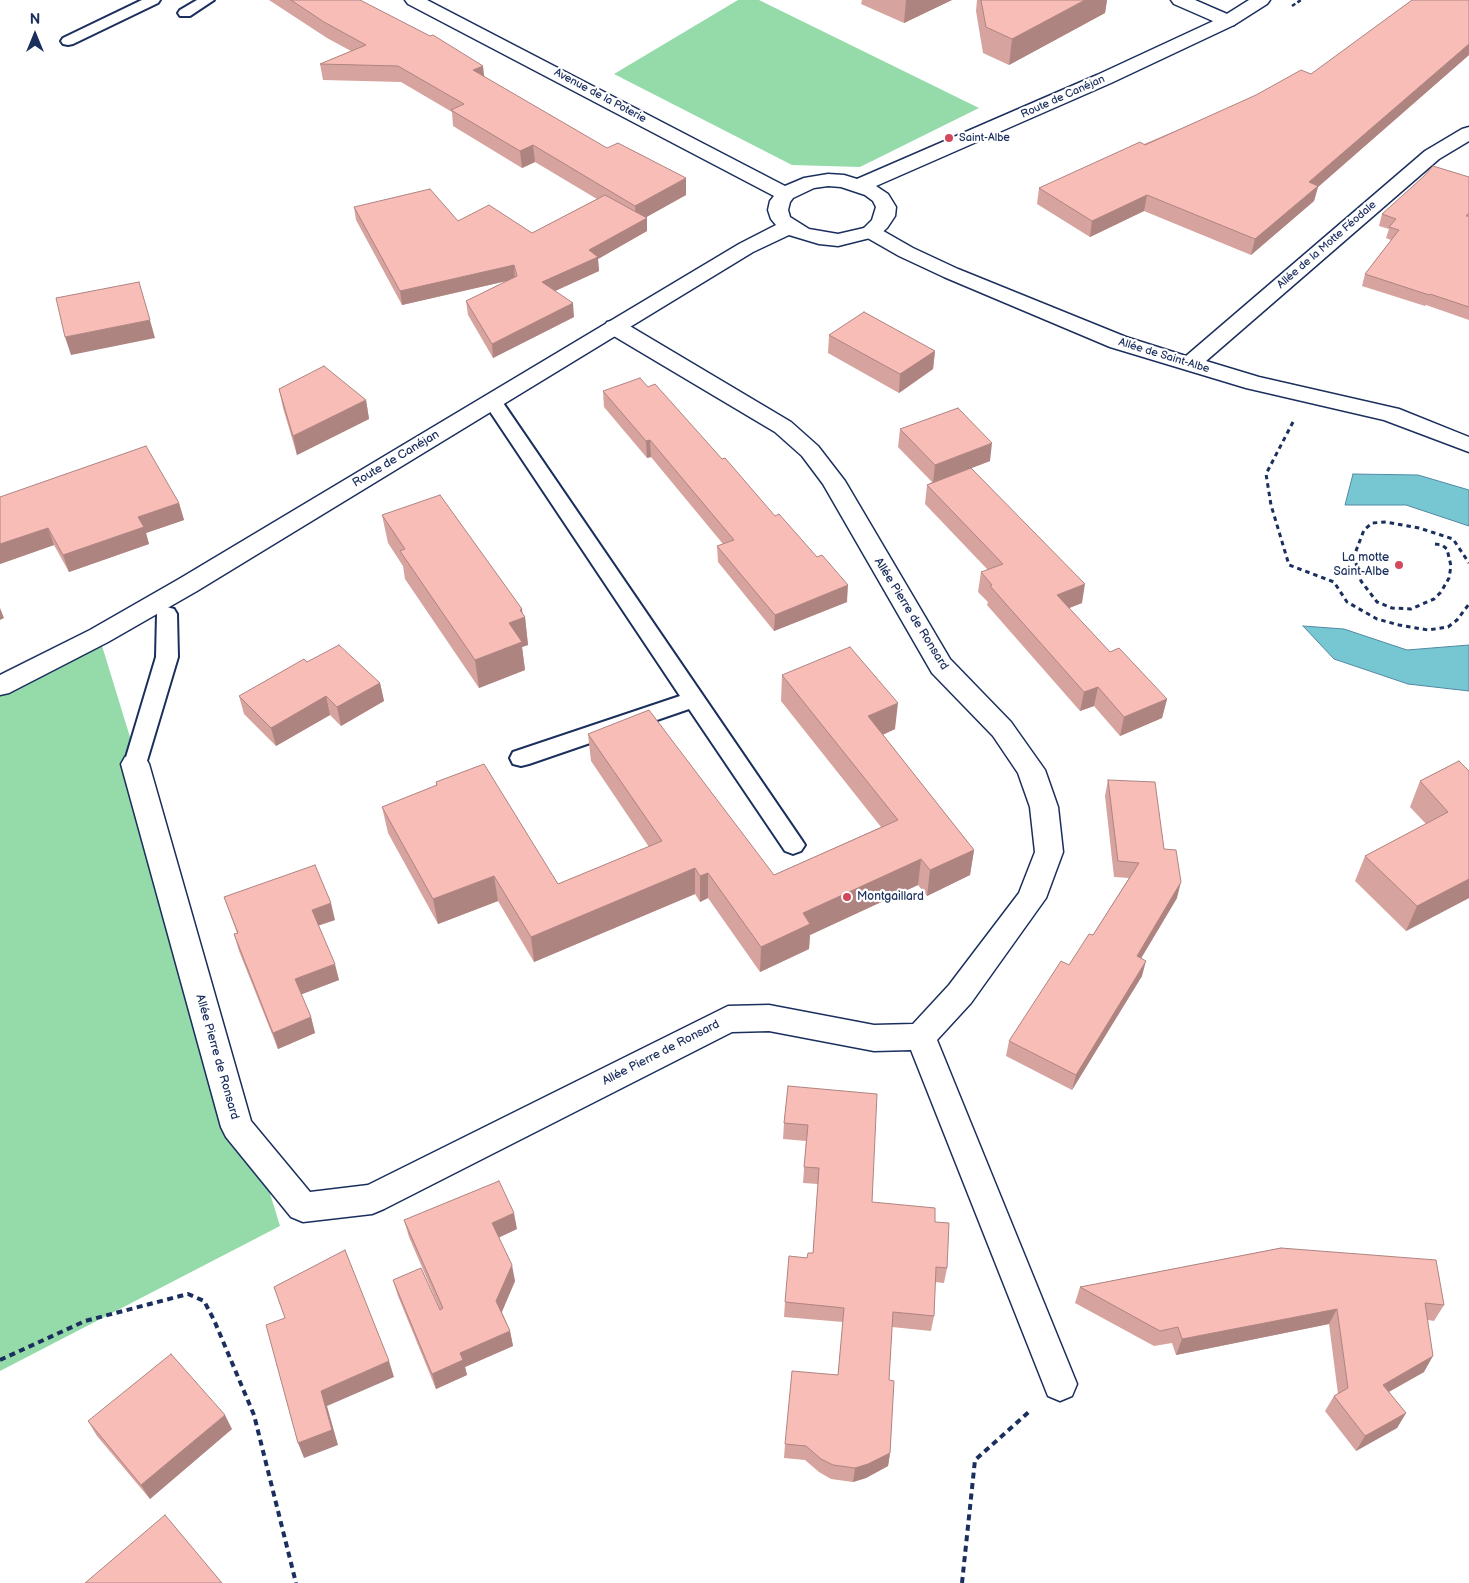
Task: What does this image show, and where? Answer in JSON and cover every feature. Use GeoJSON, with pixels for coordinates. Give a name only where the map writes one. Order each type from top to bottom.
{"type":"FeatureCollection","features":[{"type":"Feature","properties":{"kind":"street","name":"Avenue de la Poterie"},"geometry":{"type":"LineString","coordinates":[[414,0],[786,194]]}},
{"type":"Feature","properties":{"kind":"street"},"geometry":{"type":"LineString","coordinates":[[1180,0],[1228,21]]}},
{"type":"Feature","properties":{"kind":"street","name":"Route de Canéjan"},"geometry":{"type":"LineString","coordinates":[[860,185],[992,129],[1228,21],[1262,0]]}},
{"type":"Feature","properties":{"kind":"street","name":"Allée de la Motte Féodale"},"geometry":{"type":"LineString","coordinates":[[1190,364],[1432,155],[1469,133]]}},
{"type":"Feature","properties":{"kind":"street"},"geometry":{"type":"LineString","coordinates":[[828,180],[860,185],[882,198],[886,207],[885,216],[880,224],[871,232],[838,240],[819,238],[802,234],[789,227],[781,219],[778,210],[780,201],[786,194],[804,184],[828,180]]}},
{"type":"Feature","properties":{"kind":"street","name":"Route de Canéjan"},"geometry":{"type":"LineString","coordinates":[[0,686],[44,666],[108,632],[746,248],[789,227]]}},
{"type":"Feature","properties":{"kind":"street","name":"Allée de Saint-Albe"},"geometry":{"type":"LineString","coordinates":[[871,232],[906,252],[960,277],[1118,342],[1254,384],[1392,414],[1469,445]]}},
{"type":"Feature","properties":{"kind":"street","name":"Allée Pierre de Ronsard"},"geometry":{"type":"LineString","coordinates":[[135,764],[236,1127],[303,1207],[372,1199],[728,1019],[769,1018],[874,1038],[921,1037],[960,994],[1032,898],[1049,852],[1044,807],[1031,770],[1002,729],[941,666],[833,481],[810,451],[782,427],[615,327]]}},
{"type":"Feature","properties":{"kind":"street"},"geometry":{"type":"LineString","coordinates":[[921,1037],[1060,1384]]}},
{"type":"Feature","properties":{"kind":"lane"},"geometry":{"type":"LineString","coordinates":[[68,41],[153,0]]}},
{"type":"Feature","properties":{"kind":"lane"},"geometry":{"type":"LineString","coordinates":[[185,13],[207,0]]}},
{"type":"Feature","properties":{"kind":"lane"},"geometry":{"type":"LineString","coordinates":[[492,401],[794,845]]}},
{"type":"Feature","properties":{"kind":"lane"},"geometry":{"type":"LineString","coordinates":[[135,764],[167,657],[167,614]]}},
{"type":"Feature","properties":{"kind":"lane"},"geometry":{"type":"LineString","coordinates":[[521,758],[694,700]]}},
{"type":"Feature","properties":{"kind":"path"},"geometry":{"type":"LineString","coordinates":[[1307,395],[1266,474],[1288,565],[1334,582],[1347,602],[1377,619],[1399,625],[1428,630],[1448,627],[1457,620],[1469,604]]}},
{"type":"Feature","properties":{"kind":"path"},"geometry":{"type":"LineString","coordinates":[[1435,544],[1442,545],[1447,549],[1451,566],[1449,578],[1442,592],[1434,599],[1411,609],[1392,608],[1378,602],[1361,581],[1354,556],[1364,530],[1372,523],[1386,522],[1419,528],[1453,540],[1469,563]]}},
{"type":"Feature","properties":{"kind":"path"},"geometry":{"type":"LineString","coordinates":[[0,1360],[86,1320],[188,1294],[204,1301],[254,1414],[296,1583]]}},
{"type":"Feature","properties":{"kind":"path"},"geometry":{"type":"LineString","coordinates":[[962,1583],[975,1460],[1060,1384]]}},
{"type":"Feature","properties":{"kind":"green space"},"geometry":{"type":"Polygon","coordinates":[[[738,0],[759,0],[979,108],[860,167],[792,165],[614,74],[738,0]]]}},
{"type":"Feature","properties":{"kind":"green space"},"geometry":{"type":"Polygon","coordinates":[[[99,636],[280,1226],[0,1371],[0,682],[99,636]]]}},
{"type":"Feature","properties":{"kind":"water"},"geometry":{"type":"Polygon","coordinates":[[[1353,474],[1418,475],[1469,490],[1469,526],[1406,505],[1345,505],[1353,474]]]}},
{"type":"Feature","properties":{"kind":"water"},"geometry":{"type":"Polygon","coordinates":[[[1303,626],[1344,629],[1407,650],[1469,645],[1469,691],[1408,684],[1334,659],[1303,626]]]}},
{"type":"Feature","properties":{"kind":"building"},"geometry":{"type":"Polygon","coordinates":[[[291,0],[360,0],[430,36],[433,35],[483,66],[473,70],[607,148],[618,143],[686,178],[635,206],[533,145],[520,151],[451,110],[464,104],[398,66],[320,64],[366,45],[324,22],[291,0]]]}},
{"type":"Feature","properties":{"kind":"building"},"geometry":{"type":"Polygon","coordinates":[[[981,0],[1085,0],[1012,39],[986,27],[981,0]]]}},
{"type":"Feature","properties":{"kind":"building"},"geometry":{"type":"Polygon","coordinates":[[[1412,0],[1469,0],[1469,44],[1309,182],[1318,186],[1255,239],[1147,195],[1092,221],[1039,188],[1140,142],[1145,145],[1256,95],[1301,70],[1311,74],[1412,0]]]}},
{"type":"Feature","properties":{"kind":"building"},"geometry":{"type":"Polygon","coordinates":[[[1433,166],[1469,177],[1469,213],[1466,216],[1469,216],[1469,307],[1365,274],[1399,230],[1389,227],[1396,219],[1382,214],[1433,166]]]}},
{"type":"Feature","properties":{"kind":"building"},"geometry":{"type":"Polygon","coordinates":[[[430,189],[458,221],[489,205],[532,233],[605,195],[647,218],[589,250],[598,257],[542,282],[573,303],[492,344],[466,301],[517,276],[514,265],[400,291],[354,207],[430,189]]]}},
{"type":"Feature","properties":{"kind":"building"},"geometry":{"type":"Polygon","coordinates":[[[139,282],[150,320],[65,337],[56,298],[139,282]]]}},
{"type":"Feature","properties":{"kind":"building"},"geometry":{"type":"Polygon","coordinates":[[[864,312],[935,351],[900,374],[829,335],[864,312]]]}},
{"type":"Feature","properties":{"kind":"building"},"geometry":{"type":"Polygon","coordinates":[[[324,366],[366,400],[293,436],[279,389],[324,366]]]}},
{"type":"Feature","properties":{"kind":"building"},"geometry":{"type":"Polygon","coordinates":[[[640,378],[648,387],[655,384],[722,459],[725,458],[775,516],[779,514],[817,557],[822,555],[848,585],[775,615],[717,546],[734,540],[650,440],[646,441],[603,391],[640,378]]]}},
{"type":"Feature","properties":{"kind":"building"},"geometry":{"type":"Polygon","coordinates":[[[958,408],[992,443],[935,465],[900,429],[958,408]]]}},
{"type":"Feature","properties":{"kind":"building"},"geometry":{"type":"Polygon","coordinates":[[[146,446],[179,503],[138,517],[144,527],[63,555],[48,528],[0,544],[0,497],[146,446]]]}},
{"type":"Feature","properties":{"kind":"building"},"geometry":{"type":"Polygon","coordinates":[[[971,468],[1085,584],[1057,595],[1110,652],[1119,648],[1167,699],[1124,717],[1098,687],[1084,692],[990,586],[992,585],[981,572],[1003,564],[927,485],[971,468]]]}},
{"type":"Feature","properties":{"kind":"building"},"geometry":{"type":"Polygon","coordinates":[[[440,495],[522,609],[520,610],[525,617],[509,623],[522,642],[475,660],[400,551],[405,549],[382,515],[440,495]]]}},
{"type":"Feature","properties":{"kind":"building"},"geometry":{"type":"Polygon","coordinates":[[[339,645],[380,683],[337,707],[326,696],[271,728],[239,696],[304,659],[307,662],[339,645]]]}},
{"type":"Feature","properties":{"kind":"building"},"geometry":{"type":"Polygon","coordinates":[[[850,647],[898,703],[868,716],[974,850],[930,870],[921,859],[803,913],[810,924],[761,947],[708,873],[700,876],[695,868],[531,937],[494,876],[433,899],[382,807],[437,785],[436,782],[484,764],[558,884],[662,841],[588,734],[649,710],[774,875],[898,820],[782,675],[850,647]]]}},
{"type":"Feature","properties":{"kind":"building"},"geometry":{"type":"Polygon","coordinates":[[[1459,761],[1469,771],[1469,879],[1417,906],[1365,856],[1448,812],[1420,781],[1459,761]]]}},
{"type":"Feature","properties":{"kind":"building"},"geometry":{"type":"Polygon","coordinates":[[[1108,780],[1155,782],[1164,849],[1176,850],[1181,882],[1137,956],[1146,961],[1076,1075],[1009,1041],[1061,961],[1069,965],[1089,934],[1093,935],[1139,863],[1118,861],[1108,780]]]}},
{"type":"Feature","properties":{"kind":"building"},"geometry":{"type":"Polygon","coordinates":[[[315,865],[331,903],[312,910],[335,964],[295,979],[311,1017],[273,1033],[234,934],[238,933],[224,897],[315,865]]]}},
{"type":"Feature","properties":{"kind":"building"},"geometry":{"type":"Polygon","coordinates":[[[788,1086],[877,1094],[872,1202],[935,1208],[935,1222],[949,1223],[947,1268],[936,1267],[934,1316],[893,1312],[889,1380],[894,1381],[890,1453],[855,1468],[833,1465],[821,1459],[806,1446],[785,1444],[792,1371],[838,1375],[844,1308],[785,1302],[789,1256],[807,1258],[808,1253],[813,1253],[819,1168],[804,1167],[808,1125],[784,1123],[788,1086]]]}},
{"type":"Feature","properties":{"kind":"building"},"geometry":{"type":"Polygon","coordinates":[[[499,1181],[514,1213],[492,1223],[512,1265],[496,1301],[510,1331],[460,1353],[463,1360],[432,1374],[393,1280],[421,1268],[440,1310],[443,1308],[404,1220],[499,1181]]]}},
{"type":"Feature","properties":{"kind":"building"},"geometry":{"type":"Polygon","coordinates":[[[1281,1248],[1436,1260],[1444,1305],[1425,1303],[1433,1356],[1383,1385],[1406,1413],[1365,1436],[1334,1396],[1348,1388],[1337,1309],[1182,1339],[1178,1327],[1160,1331],[1080,1287],[1281,1248]]]}},
{"type":"Feature","properties":{"kind":"building"},"geometry":{"type":"Polygon","coordinates":[[[345,1250],[389,1361],[321,1391],[332,1430],[298,1443],[266,1325],[285,1318],[274,1287],[345,1250]]]}},
{"type":"Feature","properties":{"kind":"building"},"geometry":{"type":"Polygon","coordinates":[[[171,1354],[225,1415],[141,1485],[88,1421],[171,1354]]]}},
{"type":"Feature","properties":{"kind":"building"},"geometry":{"type":"Polygon","coordinates":[[[165,1515],[222,1583],[85,1583],[165,1515]]]}},
{"type":"Feature","properties":{"kind":"place","name":"Saint-Albe"},"geometry":{"type":"Point","coordinates":[949,138]}},
{"type":"Feature","properties":{"kind":"place","name":"La motte Saint-Albe"},"geometry":{"type":"Point","coordinates":[1399,565]}},
{"type":"Feature","properties":{"kind":"place","name":"Montgaillard"},"geometry":{"type":"Point","coordinates":[847,897]}}]}
